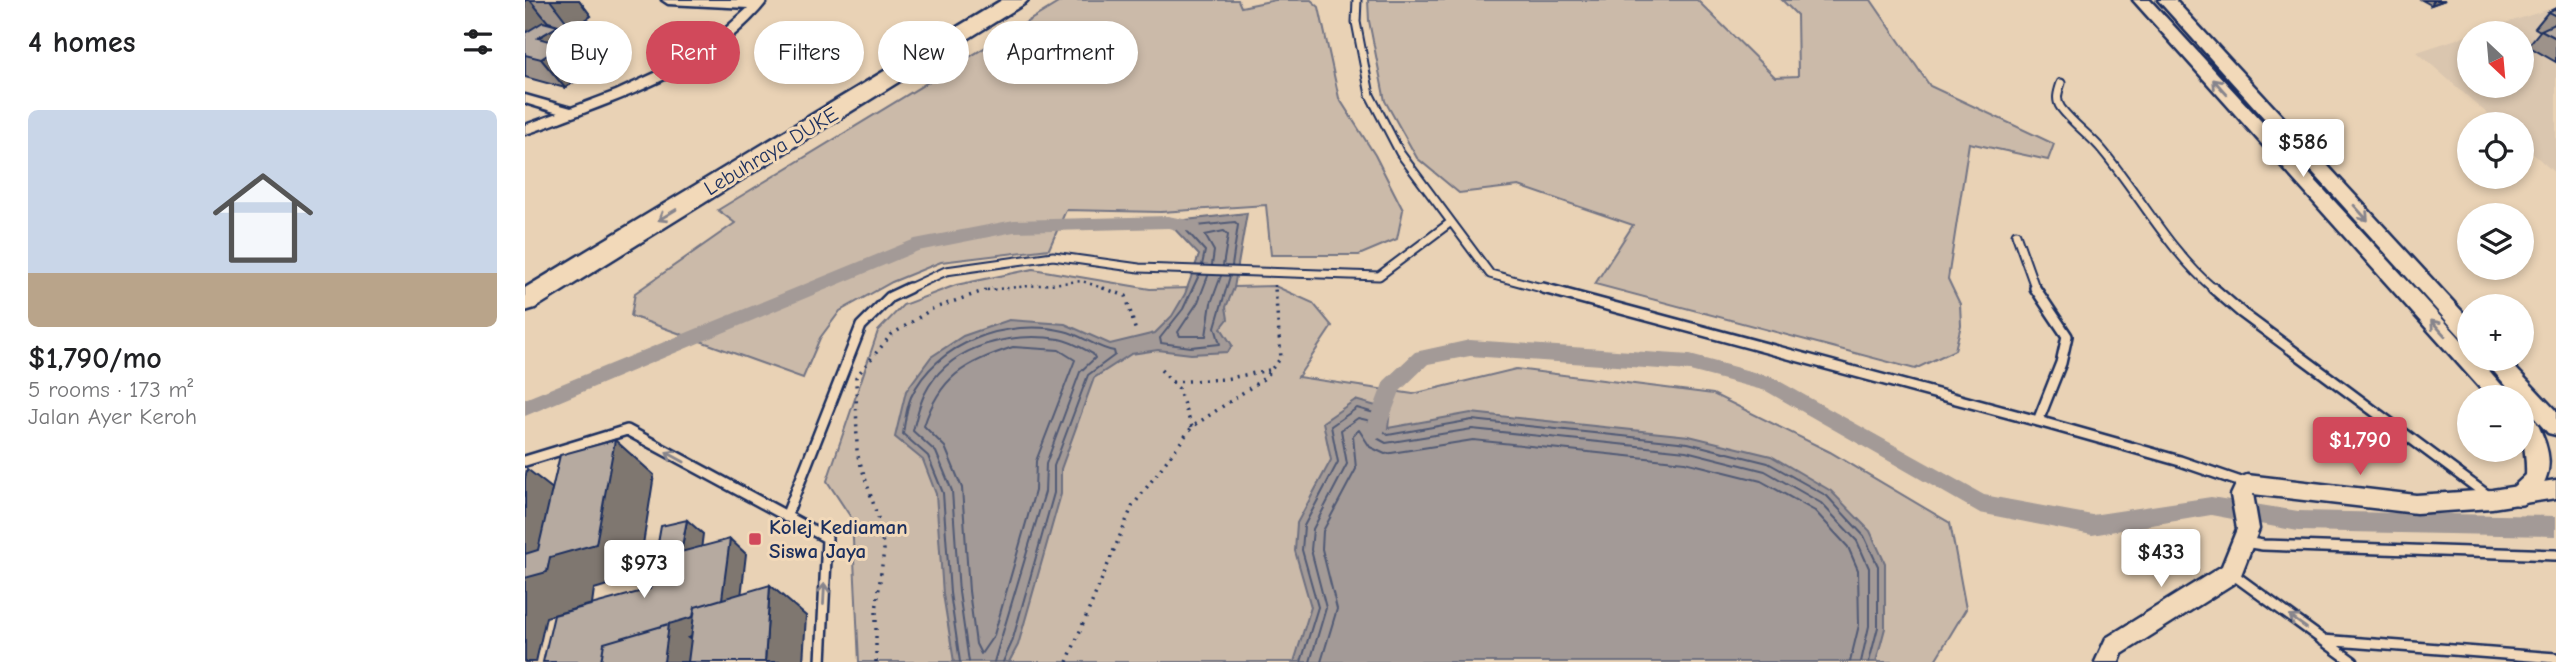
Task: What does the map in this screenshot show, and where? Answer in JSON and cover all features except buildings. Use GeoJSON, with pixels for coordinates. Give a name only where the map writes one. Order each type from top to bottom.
{"type":"FeatureCollection","features":[{"type":"Feature","properties":{"kind":"highway","name":"Lebuhraya DUKE"},"geometry":{"type":"LineString","coordinates":[[525,279],[988,0]]}},
{"type":"Feature","properties":{"kind":"highway","name":"Lebuhraya DUKE"},"geometry":{"type":"LineString","coordinates":[[525,302],[1017,0]]}},
{"type":"Feature","properties":{"kind":"main road"},"geometry":{"type":"LineString","coordinates":[[2141,0],[2490,385]]}},
{"type":"Feature","properties":{"kind":"main road"},"geometry":{"type":"LineString","coordinates":[[2166,0],[2457,318]]}},
{"type":"Feature","properties":{"kind":"main road"},"geometry":{"type":"LineString","coordinates":[[2505,371],[2554,423]]}},
{"type":"Feature","properties":{"kind":"main road"},"geometry":{"type":"LineString","coordinates":[[2534,434],[2556,459]]}},
{"type":"Feature","properties":{"kind":"main road"},"geometry":{"type":"LineString","coordinates":[[2519,496],[2537,479],[2539,454],[2534,443]]}},
{"type":"Feature","properties":{"kind":"street"},"geometry":{"type":"LineString","coordinates":[[668,0],[760,2]]}},
{"type":"Feature","properties":{"kind":"street"},"geometry":{"type":"LineString","coordinates":[[525,130],[684,66],[731,31],[760,2]]}},
{"type":"Feature","properties":{"kind":"street"},"geometry":{"type":"LineString","coordinates":[[525,100],[570,112]]}},
{"type":"Feature","properties":{"kind":"street"},"geometry":{"type":"LineString","coordinates":[[2108,662],[2114,646],[2231,573],[2245,535],[2244,489],[2416,504],[2492,499],[2556,489]]}},
{"type":"Feature","properties":{"kind":"lane"},"geometry":{"type":"LineString","coordinates":[[1357,0],[1356,22],[1370,95],[1400,153],[1490,274],[2180,461],[2244,489]]}},
{"type":"Feature","properties":{"kind":"lane"},"geometry":{"type":"LineString","coordinates":[[2061,83],[2057,97],[2060,107],[2102,150],[2196,274],[2242,313],[2492,499]]}},
{"type":"Feature","properties":{"kind":"lane"},"geometry":{"type":"LineString","coordinates":[[786,517],[861,327],[890,297],[946,271],[1053,256],[1139,268],[1379,276],[1451,222]]}},
{"type":"Feature","properties":{"kind":"lane"},"geometry":{"type":"LineString","coordinates":[[2016,234],[2032,284],[2067,336],[2061,363],[2038,421]]}},
{"type":"Feature","properties":{"kind":"lane"},"geometry":{"type":"LineString","coordinates":[[525,461],[627,430],[827,538],[821,662]]}},
{"type":"Feature","properties":{"kind":"lane"},"geometry":{"type":"LineString","coordinates":[[2245,535],[2263,545],[2556,555]]}},
{"type":"Feature","properties":{"kind":"lane"},"geometry":{"type":"LineString","coordinates":[[2231,573],[2353,662]]}},
{"type":"Feature","properties":{"kind":"lane"},"geometry":{"type":"LineString","coordinates":[[2322,640],[2556,657]]}},
{"type":"Feature","properties":{"kind":"path"},"geometry":{"type":"LineString","coordinates":[[1067,662],[1132,507],[1192,427],[1263,379],[1280,358],[1274,273]]}},
{"type":"Feature","properties":{"kind":"path"},"geometry":{"type":"LineString","coordinates":[[876,662],[876,611],[884,550],[878,518],[857,453],[856,377],[891,335],[932,309],[996,287],[1081,281],[1126,296],[1136,332]]}},
{"type":"Feature","properties":{"kind":"path"},"geometry":{"type":"LineString","coordinates":[[1161,370],[1178,388],[1192,427]]}},
{"type":"Feature","properties":{"kind":"path"},"geometry":{"type":"LineString","coordinates":[[1172,382],[1225,379],[1271,370]]}},
{"type":"Feature","properties":{"kind":"shaded area"},"geometry":{"type":"Polygon","coordinates":[[[1063,0],[1238,0],[1241,7],[1275,0],[1311,0],[1319,7],[1339,98],[1375,155],[1403,210],[1397,239],[1359,255],[1271,255],[1266,205],[1161,212],[1066,210],[1049,249],[941,262],[892,282],[840,311],[820,338],[803,378],[631,316],[635,293],[735,223],[718,210],[925,84],[969,84],[969,57],[983,49],[983,84],[1138,84],[1138,21],[1028,21],[1063,0]]]}},
{"type":"Feature","properties":{"kind":"shaded area"},"geometry":{"type":"Polygon","coordinates":[[[1368,0],[1697,0],[1775,77],[1798,76],[1797,15],[1782,0],[1871,0],[1930,86],[2054,144],[2048,160],[1969,143],[1948,279],[1960,304],[1961,325],[1955,350],[1915,369],[1595,284],[1633,225],[1519,186],[1459,193],[1417,158],[1385,101],[1369,21],[1368,0]]]}},
{"type":"Feature","properties":{"kind":"shaded area"},"geometry":{"type":"Polygon","coordinates":[[[2556,7],[2556,174],[2534,155],[2534,112],[2485,112],[2469,98],[2534,98],[2534,21],[2512,21],[2556,7]]]}},
{"type":"Feature","properties":{"kind":"shaded area"},"geometry":{"type":"Polygon","coordinates":[[[2457,39],[2457,87],[2417,52],[2457,39]]]}},
{"type":"Feature","properties":{"kind":"shaded area"},"geometry":{"type":"Polygon","coordinates":[[[1033,269],[1150,289],[1275,286],[1313,303],[1332,326],[1298,377],[1413,394],[1516,369],[1713,394],[1830,452],[1950,523],[1966,609],[1934,662],[859,662],[852,519],[827,481],[878,331],[903,305],[956,285],[1033,269]]]}},
{"type":"Feature","properties":{"kind":"water"},"geometry":{"type":"Polygon","coordinates":[[[1247,213],[1234,288],[1226,307],[1228,319],[1221,328],[1232,345],[1228,352],[1191,354],[1158,350],[1131,354],[1094,378],[1061,469],[1061,494],[1018,645],[1009,662],[954,662],[943,594],[936,494],[923,460],[895,437],[906,391],[931,357],[963,336],[1009,320],[1065,324],[1110,344],[1155,333],[1172,316],[1185,294],[1199,255],[1168,222],[1247,213]]]}},
{"type":"Feature","properties":{"kind":"water"},"geometry":{"type":"Polygon","coordinates":[[[1355,400],[1390,410],[1388,428],[1471,413],[1689,436],[1771,456],[1831,491],[1870,531],[1885,563],[1885,628],[1876,662],[1294,662],[1311,607],[1295,551],[1297,523],[1331,460],[1323,422],[1355,400]]]}},
{"type":"Feature","properties":{"kind":"waterway"},"geometry":{"type":"LineString","coordinates":[[525,408],[915,245],[1014,226],[1168,222],[1192,226]]}},
{"type":"Feature","properties":{"kind":"waterway"},"geometry":{"type":"LineString","coordinates":[[1375,431],[1391,387],[1422,357],[1470,348],[1690,363],[1772,385],[1980,504],[2092,525],[2211,506],[2298,521],[2556,526]]}},
{"type":"Feature","properties":{"kind":"place","name":"Kolej Kediaman Siswa Jaya"},"geometry":{"type":"Point","coordinates":[755,539]}}]}
